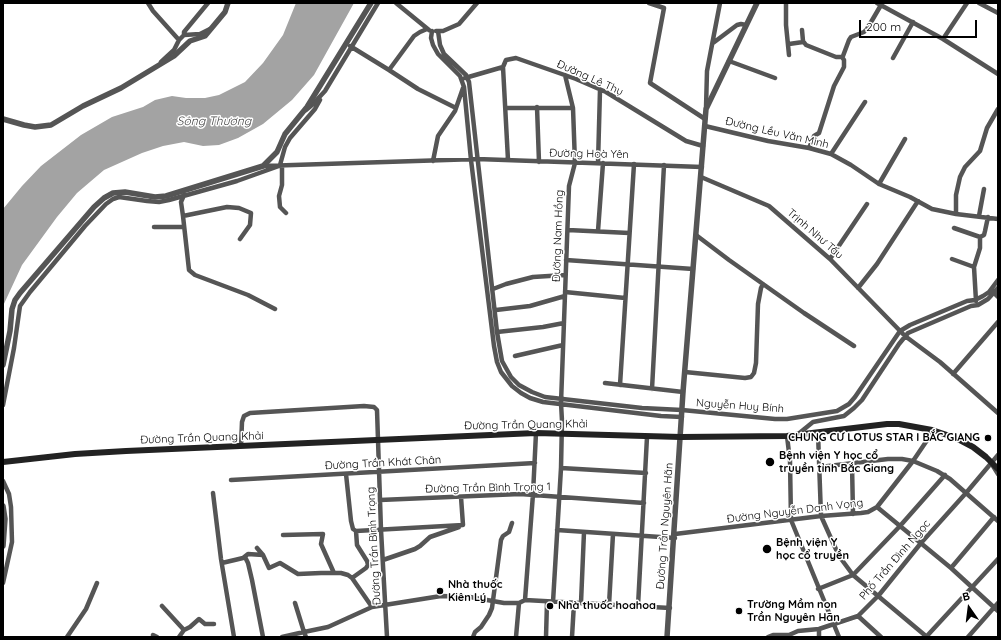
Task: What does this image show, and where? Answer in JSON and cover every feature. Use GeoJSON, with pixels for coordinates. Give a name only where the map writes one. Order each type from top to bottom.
{"type":"FeatureCollection","features":[{"type":"Feature","properties":{"kind":"main road","name":"Đường Trần Quang Khải"},"geometry":{"type":"LineString","coordinates":[[3,462],[75,454],[536,433],[681,438],[796,436],[887,424],[899,424],[945,433],[965,442],[986,457],[991,463]]}},
{"type":"Feature","properties":{"kind":"main road"},"geometry":{"type":"LineString","coordinates":[[991,463],[998,469]]}},
{"type":"Feature","properties":{"kind":"street"},"geometry":{"type":"LineString","coordinates":[[148,3],[153,11],[179,40]]}},
{"type":"Feature","properties":{"kind":"street"},"geometry":{"type":"LineString","coordinates":[[184,36],[184,32],[208,3]]}},
{"type":"Feature","properties":{"kind":"street"},"geometry":{"type":"LineString","coordinates":[[3,118],[35,127],[51,125],[83,106],[121,88],[160,63],[174,56],[190,41],[205,36],[225,12],[228,3]]}},
{"type":"Feature","properties":{"kind":"street"},"geometry":{"type":"LineString","coordinates":[[286,213],[280,207],[279,196],[282,185],[281,165],[285,147],[290,138],[315,109],[371,3]]}},
{"type":"Feature","properties":{"kind":"street"},"geometry":{"type":"LineString","coordinates":[[160,197],[263,166],[277,152],[285,134],[378,3]]}},
{"type":"Feature","properties":{"kind":"street"},"geometry":{"type":"LineString","coordinates":[[396,3],[429,30],[433,45],[438,54],[460,76],[465,78]]}},
{"type":"Feature","properties":{"kind":"street"},"geometry":{"type":"LineString","coordinates":[[389,70],[414,36],[420,32],[429,30],[438,31],[451,28],[458,24],[477,3]]}},
{"type":"Feature","properties":{"kind":"street"},"geometry":{"type":"LineString","coordinates":[[649,3],[664,8],[650,83],[705,118]]}},
{"type":"Feature","properties":{"kind":"street"},"geometry":{"type":"LineString","coordinates":[[706,109],[708,71],[720,3]]}},
{"type":"Feature","properties":{"kind":"street","name":"Đường Trần Nguyên Hãn"},"geometry":{"type":"LineString","coordinates":[[667,637],[683,392],[706,109],[757,3]]}},
{"type":"Feature","properties":{"kind":"street"},"geometry":{"type":"LineString","coordinates":[[786,3],[786,25],[789,55]]}},
{"type":"Feature","properties":{"kind":"street"},"geometry":{"type":"LineString","coordinates":[[943,39],[968,3]]}},
{"type":"Feature","properties":{"kind":"street"},"geometry":{"type":"LineString","coordinates":[[979,3],[998,13]]}},
{"type":"Feature","properties":{"kind":"street"},"geometry":{"type":"LineString","coordinates":[[809,148],[814,136],[819,133],[834,86],[844,67],[844,60],[842,57],[851,37],[867,29],[879,4],[943,39],[998,74]]}},
{"type":"Feature","properties":{"kind":"street"},"geometry":{"type":"LineString","coordinates":[[893,58],[913,22]]}},
{"type":"Feature","properties":{"kind":"street"},"geometry":{"type":"LineString","coordinates":[[713,43],[737,25],[746,25]]}},
{"type":"Feature","properties":{"kind":"street"},"geometry":{"type":"LineString","coordinates":[[160,63],[174,50],[179,40],[184,36],[200,34],[211,29]]}},
{"type":"Feature","properties":{"kind":"street"},"geometry":{"type":"LineString","coordinates":[[802,30],[803,42]]}},
{"type":"Feature","properties":{"kind":"street"},"geometry":{"type":"LineString","coordinates":[[438,31],[440,45],[444,54],[465,78],[470,88],[474,160],[497,362],[501,372],[512,386],[521,393],[537,397]]}},
{"type":"Feature","properties":{"kind":"street"},"geometry":{"type":"LineString","coordinates":[[789,44],[803,42],[806,45],[836,57],[842,57]]}},
{"type":"Feature","properties":{"kind":"street"},"geometry":{"type":"LineString","coordinates":[[349,45],[424,92],[456,108]]}},
{"type":"Feature","properties":{"kind":"street","name":"Đường Lê Thụ"},"geometry":{"type":"LineString","coordinates":[[465,78],[503,67],[506,60],[516,58],[565,75],[613,96],[686,141],[703,146]]}},
{"type":"Feature","properties":{"kind":"street"},"geometry":{"type":"LineString","coordinates":[[729,61],[775,78]]}},
{"type":"Feature","properties":{"kind":"street"},"geometry":{"type":"LineString","coordinates":[[503,67],[508,160]]}},
{"type":"Feature","properties":{"kind":"street","name":"Đường Nam Hồng"},"geometry":{"type":"LineString","coordinates":[[553,602],[560,496],[562,433],[561,401],[569,186],[575,163],[573,108],[565,75]]}},
{"type":"Feature","properties":{"kind":"street"},"geometry":{"type":"LineString","coordinates":[[465,78],[464,87],[502,361],[511,377],[519,385],[537,397]]}},
{"type":"Feature","properties":{"kind":"street"},"geometry":{"type":"LineString","coordinates":[[433,161],[438,136],[456,108],[464,87]]}},
{"type":"Feature","properties":{"kind":"street"},"geometry":{"type":"LineString","coordinates":[[598,231],[601,163],[600,90]]}},
{"type":"Feature","properties":{"kind":"street"},"geometry":{"type":"LineString","coordinates":[[302,112],[312,106],[325,91]]}},
{"type":"Feature","properties":{"kind":"street"},"geometry":{"type":"LineString","coordinates":[[831,154],[865,102]]}},
{"type":"Feature","properties":{"kind":"street"},"geometry":{"type":"LineString","coordinates":[[537,107],[539,162]]}},
{"type":"Feature","properties":{"kind":"street"},"geometry":{"type":"LineString","coordinates":[[506,108],[573,108]]}},
{"type":"Feature","properties":{"kind":"street"},"geometry":{"type":"LineString","coordinates":[[956,214],[956,195],[960,177],[965,167],[980,151],[987,128],[998,109]]}},
{"type":"Feature","properties":{"kind":"street","name":"Đường Lều Văn Minh"},"geometry":{"type":"LineString","coordinates":[[705,126],[831,154],[851,165],[879,184],[910,196],[932,209],[956,214],[998,219]]}},
{"type":"Feature","properties":{"kind":"street"},"geometry":{"type":"LineString","coordinates":[[879,184],[905,139]]}},
{"type":"Feature","properties":{"kind":"street","name":"Đường Hoà Yên"},"geometry":{"type":"LineString","coordinates":[[263,166],[508,160],[702,167]]}},
{"type":"Feature","properties":{"kind":"street"},"geometry":{"type":"LineString","coordinates":[[620,385],[634,164]]}},
{"type":"Feature","properties":{"kind":"street"},"geometry":{"type":"LineString","coordinates":[[3,405],[20,306],[30,292],[98,212],[113,199],[119,197],[160,202],[268,171],[281,165]]}},
{"type":"Feature","properties":{"kind":"street"},"geometry":{"type":"LineString","coordinates":[[652,389],[657,267],[664,165]]}},
{"type":"Feature","properties":{"kind":"street","name":"Trịnh Như Tấu"},"geometry":{"type":"LineString","coordinates":[[701,177],[769,206],[830,258],[905,336],[953,374],[998,413]]}},
{"type":"Feature","properties":{"kind":"street"},"geometry":{"type":"LineString","coordinates":[[979,216],[984,189]]}},
{"type":"Feature","properties":{"kind":"street"},"geometry":{"type":"LineString","coordinates":[[187,190],[182,196],[181,206],[189,270],[195,275],[248,294],[275,308]]}},
{"type":"Feature","properties":{"kind":"street"},"geometry":{"type":"LineString","coordinates":[[3,365],[15,300],[20,292],[94,207],[104,198],[113,193],[125,192],[160,197],[169,200]]}},
{"type":"Feature","properties":{"kind":"street"},"geometry":{"type":"LineString","coordinates":[[858,288],[877,264],[918,201]]}},
{"type":"Feature","properties":{"kind":"street"},"geometry":{"type":"LineString","coordinates":[[830,258],[867,204]]}},
{"type":"Feature","properties":{"kind":"street"},"geometry":{"type":"LineString","coordinates":[[183,216],[220,208],[239,208],[251,213],[250,226],[240,239]]}},
{"type":"Feature","properties":{"kind":"street"},"geometry":{"type":"LineString","coordinates":[[954,228],[980,236],[984,235],[988,217]]}},
{"type":"Feature","properties":{"kind":"street"},"geometry":{"type":"LineString","coordinates":[[154,227],[184,228]]}},
{"type":"Feature","properties":{"kind":"street"},"geometry":{"type":"LineString","coordinates":[[568,230],[629,233]]}},
{"type":"Feature","properties":{"kind":"street"},"geometry":{"type":"LineString","coordinates":[[696,235],[804,313],[854,346]]}},
{"type":"Feature","properties":{"kind":"street"},"geometry":{"type":"LineString","coordinates":[[978,305],[975,300],[976,292],[974,284],[974,267],[980,248],[980,236]]}},
{"type":"Feature","properties":{"kind":"street"},"geometry":{"type":"LineString","coordinates":[[57,261],[61,244]]}},
{"type":"Feature","properties":{"kind":"street"},"geometry":{"type":"LineString","coordinates":[[952,259],[974,267]]}},
{"type":"Feature","properties":{"kind":"street"},"geometry":{"type":"LineString","coordinates":[[566,260],[693,269]]}},
{"type":"Feature","properties":{"kind":"street"},"geometry":{"type":"LineString","coordinates":[[39,270],[57,261]]}},
{"type":"Feature","properties":{"kind":"street"},"geometry":{"type":"LineString","coordinates":[[493,289],[533,277],[565,275]]}},
{"type":"Feature","properties":{"kind":"street"},"geometry":{"type":"LineString","coordinates":[[900,331],[910,325],[967,301],[975,300],[989,292],[998,280]]}},
{"type":"Feature","properties":{"kind":"street"},"geometry":{"type":"LineString","coordinates":[[685,372],[745,378],[750,377],[754,373],[758,304],[763,284]]}},
{"type":"Feature","properties":{"kind":"street"},"geometry":{"type":"LineString","coordinates":[[796,436],[813,422],[844,416],[854,408],[905,336],[914,330],[971,306],[978,305],[988,299],[998,288]]}},
{"type":"Feature","properties":{"kind":"street"},"geometry":{"type":"LineString","coordinates":[[998,293],[996,296],[998,298]]}},
{"type":"Feature","properties":{"kind":"street"},"geometry":{"type":"LineString","coordinates":[[496,310],[530,306],[565,294],[625,298]]}},
{"type":"Feature","properties":{"kind":"street"},"geometry":{"type":"LineString","coordinates":[[953,374],[998,322]]}},
{"type":"Feature","properties":{"kind":"street"},"geometry":{"type":"LineString","coordinates":[[498,332],[543,328],[564,323]]}},
{"type":"Feature","properties":{"kind":"street","name":"Nguyễn Huy Bính"},"geometry":{"type":"LineString","coordinates":[[537,397],[655,415],[682,414],[787,419],[837,411],[849,404],[856,397],[900,331]]}},
{"type":"Feature","properties":{"kind":"street"},"geometry":{"type":"LineString","coordinates":[[515,356],[563,345]]}},
{"type":"Feature","properties":{"kind":"street"},"geometry":{"type":"LineString","coordinates":[[605,383],[683,392]]}},
{"type":"Feature","properties":{"kind":"street","name":"Đường Trần Bình Trọng"},"geometry":{"type":"LineString","coordinates":[[241,446],[242,422],[244,416],[250,413],[364,406],[374,407],[377,410],[381,530],[388,637]]}},
{"type":"Feature","properties":{"kind":"street"},"geometry":{"type":"LineString","coordinates":[[877,507],[913,461],[934,430]]}},
{"type":"Feature","properties":{"kind":"street"},"geometry":{"type":"LineString","coordinates":[[525,600],[534,494],[536,433]]}},
{"type":"Feature","properties":{"kind":"street"},"geometry":{"type":"LineString","coordinates":[[818,433],[821,516],[839,556],[853,575],[926,637],[998,559]]}},
{"type":"Feature","properties":{"kind":"street"},"geometry":{"type":"LineString","coordinates":[[787,436],[790,461],[791,520],[818,589],[839,637]]}},
{"type":"Feature","properties":{"kind":"street"},"geometry":{"type":"LineString","coordinates":[[638,606],[647,437]]}},
{"type":"Feature","properties":{"kind":"street","name":"Phố Trần Đình Ngọc"},"geometry":{"type":"LineString","coordinates":[[768,637],[773,635],[789,636],[798,631],[819,629],[858,616],[878,595],[998,455]]}},
{"type":"Feature","properties":{"kind":"street"},"geometry":{"type":"LineString","coordinates":[[820,467],[888,459],[913,461],[945,475],[998,521]]}},
{"type":"Feature","properties":{"kind":"street","name":"Đường Trần Khát Chân"},"geometry":{"type":"LineString","coordinates":[[231,480],[535,463]]}},
{"type":"Feature","properties":{"kind":"street","name":"Đường Trần Quang Khải"},"geometry":{"type":"LineString","coordinates":[[991,463],[998,466]]}},
{"type":"Feature","properties":{"kind":"street","name":"Đường Trần Quang Khải"},"geometry":{"type":"LineString","coordinates":[[991,463],[998,474]]}},
{"type":"Feature","properties":{"kind":"street"},"geometry":{"type":"LineString","coordinates":[[852,464],[853,514]]}},
{"type":"Feature","properties":{"kind":"street"},"geometry":{"type":"LineString","coordinates":[[561,468],[646,473]]}},
{"type":"Feature","properties":{"kind":"street"},"geometry":{"type":"LineString","coordinates":[[346,474],[351,521],[353,529],[356,531],[357,545],[368,565],[352,578]]}},
{"type":"Feature","properties":{"kind":"street"},"geometry":{"type":"LineString","coordinates":[[818,589],[853,575],[900,526],[945,475]]}},
{"type":"Feature","properties":{"kind":"street"},"geometry":{"type":"LineString","coordinates":[[3,481],[9,494],[12,542],[3,583]]}},
{"type":"Feature","properties":{"kind":"street"},"geometry":{"type":"LineString","coordinates":[[213,492],[222,563],[234,637]]}},
{"type":"Feature","properties":{"kind":"street","name":"Đường Trần Bình Trọng 1"},"geometry":{"type":"LineString","coordinates":[[380,500],[534,494],[644,502]]}},
{"type":"Feature","properties":{"kind":"street"},"geometry":{"type":"LineString","coordinates":[[461,497],[463,525]]}},
{"type":"Feature","properties":{"kind":"street"},"geometry":{"type":"LineString","coordinates":[[3,506],[5,519],[3,546]]}},
{"type":"Feature","properties":{"kind":"street","name":"Đường Nguyễn Danh Vọng"},"geometry":{"type":"LineString","coordinates":[[557,530],[641,536],[674,536],[821,516],[868,512],[877,507],[951,568],[998,612]]}},
{"type":"Feature","properties":{"kind":"street"},"geometry":{"type":"LineString","coordinates":[[951,568],[994,517]]}},
{"type":"Feature","properties":{"kind":"street"},"geometry":{"type":"LineString","coordinates":[[473,637],[474,632],[481,627],[489,615],[493,602],[503,536],[509,532],[512,523]]}},
{"type":"Feature","properties":{"kind":"street"},"geometry":{"type":"LineString","coordinates":[[356,531],[463,525]]}},
{"type":"Feature","properties":{"kind":"street"},"geometry":{"type":"LineString","coordinates":[[383,560],[415,549],[430,537],[463,525]]}},
{"type":"Feature","properties":{"kind":"street"},"geometry":{"type":"LineString","coordinates":[[581,603],[584,532]]}},
{"type":"Feature","properties":{"kind":"street"},"geometry":{"type":"LineString","coordinates":[[283,535],[323,534],[321,544],[334,573]]}},
{"type":"Feature","properties":{"kind":"street"},"geometry":{"type":"LineString","coordinates":[[609,605],[613,534]]}},
{"type":"Feature","properties":{"kind":"street"},"geometry":{"type":"LineString","coordinates":[[257,548],[263,555],[269,568],[280,563],[298,574],[334,573],[348,575],[352,578],[372,607]]}},
{"type":"Feature","properties":{"kind":"street"},"geometry":{"type":"LineString","coordinates":[[222,563],[243,558],[248,554],[263,555]]}},
{"type":"Feature","properties":{"kind":"street"},"geometry":{"type":"LineString","coordinates":[[244,557],[248,563],[263,637]]}},
{"type":"Feature","properties":{"kind":"street"},"geometry":{"type":"LineString","coordinates":[[67,637],[86,609],[98,583]]}},
{"type":"Feature","properties":{"kind":"street"},"geometry":{"type":"LineString","coordinates":[[282,637],[305,634],[328,627],[372,607],[441,596],[470,597],[493,602],[519,603],[525,600],[670,608]]}},
{"type":"Feature","properties":{"kind":"street"},"geometry":{"type":"LineString","coordinates":[[546,637],[547,602]]}},
{"type":"Feature","properties":{"kind":"street"},"geometry":{"type":"LineString","coordinates":[[295,603],[305,634]]}},
{"type":"Feature","properties":{"kind":"street"},"geometry":{"type":"LineString","coordinates":[[516,637],[519,603]]}},
{"type":"Feature","properties":{"kind":"street"},"geometry":{"type":"LineString","coordinates":[[572,637],[574,603]]}},
{"type":"Feature","properties":{"kind":"street"},"geometry":{"type":"LineString","coordinates":[[968,637],[998,603]]}},
{"type":"Feature","properties":{"kind":"street"},"geometry":{"type":"LineString","coordinates":[[162,606],[184,630]]}},
{"type":"Feature","properties":{"kind":"street"},"geometry":{"type":"LineString","coordinates":[[858,616],[881,637]]}},
{"type":"Feature","properties":{"kind":"street"},"geometry":{"type":"LineString","coordinates":[[179,637],[184,630],[190,627],[199,618],[205,624],[214,624]]}},
{"type":"Feature","properties":{"kind":"street"},"geometry":{"type":"LineString","coordinates":[[819,629],[819,637]]}},
{"type":"Feature","properties":{"kind":"water","name":"Sông Thương"},"geometry":{"type":"Polygon","coordinates":[[[296,3],[354,3],[314,75],[292,100],[263,124],[238,138],[219,145],[203,146],[184,142],[163,146],[142,153],[104,170],[77,193],[57,217],[22,265],[3,306],[3,209],[41,166],[81,135],[112,117],[143,107],[155,100],[172,96],[205,98],[219,95],[245,82],[263,63],[283,35],[296,3]]]}},
{"type":"Feature","properties":{"kind":"place","name":"CHUNG CƯ LOTUS STAR I BẮC GIANG"},"geometry":{"type":"Point","coordinates":[988,438]}},
{"type":"Feature","properties":{"kind":"place","name":"Bệnh viện Y học cổ truyền tỉnh Bắc Giang"},"geometry":{"type":"Point","coordinates":[770,462]}},
{"type":"Feature","properties":{"kind":"place","name":"Bệnh viện Y học cổ truyền"},"geometry":{"type":"Point","coordinates":[767,549]}},
{"type":"Feature","properties":{"kind":"place","name":"Nhà thuốc Kiên Lý"},"geometry":{"type":"Point","coordinates":[440,591]}},
{"type":"Feature","properties":{"kind":"place","name":"Nhà thuốc hoahoa"},"geometry":{"type":"Point","coordinates":[550,606]}},
{"type":"Feature","properties":{"kind":"place","name":"Trường Mầm non Trần Nguyên Hãn"},"geometry":{"type":"Point","coordinates":[739,611]}}]}
